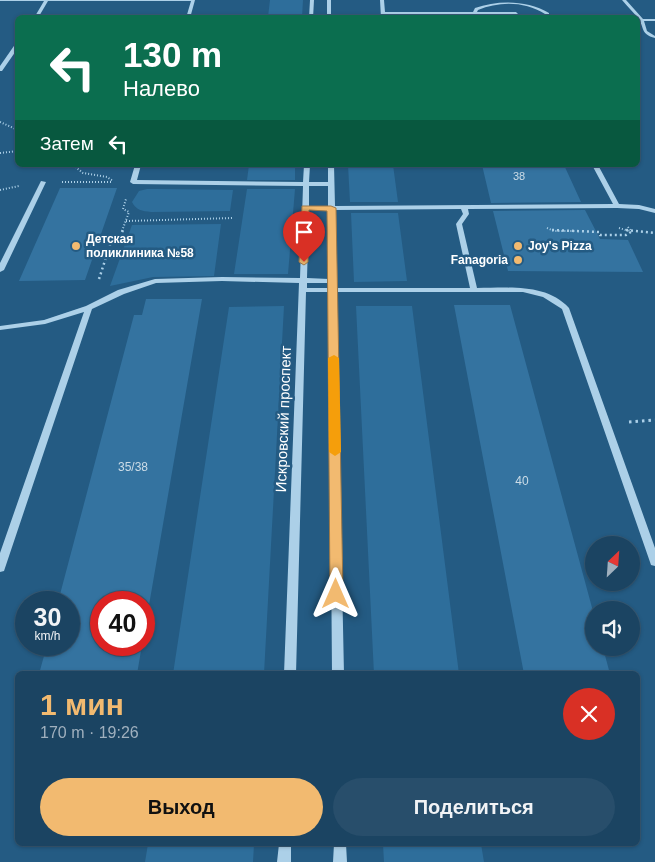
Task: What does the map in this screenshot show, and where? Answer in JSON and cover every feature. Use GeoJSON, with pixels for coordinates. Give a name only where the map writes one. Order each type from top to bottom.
{"type":"FeatureCollection","features":[{"type":"Feature","properties":{"kind":"street"},"geometry":{"type":"LineString","coordinates":[[311,15],[312,0]]}},
{"type":"Feature","properties":{"kind":"street"},"geometry":{"type":"LineString","coordinates":[[329,0],[329,15]]}},
{"type":"Feature","properties":{"kind":"street"},"geometry":{"type":"LineString","coordinates":[[382,0],[383,15],[517,15],[510,0]]}},
{"type":"Feature","properties":{"kind":"street"},"geometry":{"type":"LineString","coordinates":[[624,0],[638,15]]}},
{"type":"Feature","properties":{"kind":"street"},"geometry":{"type":"LineString","coordinates":[[476,15],[474,12],[479,7],[494,3],[526,5],[541,9],[547,15]]}},
{"type":"Feature","properties":{"kind":"street"},"geometry":{"type":"LineString","coordinates":[[655,20],[642,20],[640,28],[649,36],[655,37]]}},
{"type":"Feature","properties":{"kind":"street"},"geometry":{"type":"LineString","coordinates":[[0,70],[15,48]]}},
{"type":"Feature","properties":{"kind":"street"},"geometry":{"type":"LineString","coordinates":[[137,167],[133,182],[331,184]]}},
{"type":"Feature","properties":{"kind":"street","name":"Искровский проспект"},"geometry":{"type":"LineString","coordinates":[[290,671],[307,167]]}},
{"type":"Feature","properties":{"kind":"street"},"geometry":{"type":"LineString","coordinates":[[331,167],[338,671]]}},
{"type":"Feature","properties":{"kind":"street"},"geometry":{"type":"LineString","coordinates":[[596,167],[617,206]]}},
{"type":"Feature","properties":{"kind":"street"},"geometry":{"type":"LineString","coordinates":[[0,270],[43,182]]}},
{"type":"Feature","properties":{"kind":"street"},"geometry":{"type":"LineString","coordinates":[[305,208],[617,206],[639,207],[655,211]]}},
{"type":"Feature","properties":{"kind":"street"},"geometry":{"type":"LineString","coordinates":[[464,207],[466,214],[459,224],[474,290]]}},
{"type":"Feature","properties":{"kind":"street"},"geometry":{"type":"LineString","coordinates":[[0,328],[45,322],[89,308],[121,292],[155,282],[222,279],[303,285],[523,290],[554,298],[565,308],[655,562]]}},
{"type":"Feature","properties":{"kind":"street"},"geometry":{"type":"LineString","coordinates":[[0,568],[89,308]]}},
{"type":"Feature","properties":{"kind":"street"},"geometry":{"type":"LineString","coordinates":[[284,862],[285,846]]}},
{"type":"Feature","properties":{"kind":"street"},"geometry":{"type":"LineString","coordinates":[[340,846],[340,862]]}},
{"type":"Feature","properties":{"kind":"lane"},"geometry":{"type":"LineString","coordinates":[[0,0],[193,0],[189,15]]}},
{"type":"Feature","properties":{"kind":"lane"},"geometry":{"type":"LineString","coordinates":[[38,15],[47,0]]}},
{"type":"Feature","properties":{"kind":"path"},"geometry":{"type":"LineString","coordinates":[[0,122],[15,129]]}},
{"type":"Feature","properties":{"kind":"path"},"geometry":{"type":"LineString","coordinates":[[0,153],[15,151]]}},
{"type":"Feature","properties":{"kind":"path"},"geometry":{"type":"LineString","coordinates":[[76,167],[83,173],[107,177],[114,182],[133,182],[123,209],[129,212],[126,221],[120,238],[110,242],[89,308]]}},
{"type":"Feature","properties":{"kind":"path"},"geometry":{"type":"LineString","coordinates":[[126,221],[233,218]]}},
{"type":"Feature","properties":{"kind":"shaded area"},"geometry":{"type":"Polygon","coordinates":[[[270,0],[303,0],[302,15],[268,15],[270,0]]]}},
{"type":"Feature","properties":{"kind":"shaded area"},"geometry":{"type":"Polygon","coordinates":[[[249,167],[295,167],[295,180],[247,180],[249,167]]]}},
{"type":"Feature","properties":{"kind":"shaded area"},"geometry":{"type":"Polygon","coordinates":[[[348,167],[393,167],[398,202],[350,202],[348,167]]]}},
{"type":"Feature","properties":{"kind":"shaded area"},"geometry":{"type":"Polygon","coordinates":[[[147,189],[233,190],[230,211],[151,212],[140,210],[132,202],[139,191],[147,189]]]}},
{"type":"Feature","properties":{"kind":"shaded area"},"geometry":{"type":"Polygon","coordinates":[[[247,189],[295,189],[288,274],[234,274],[247,189]]]}},
{"type":"Feature","properties":{"kind":"shaded area"},"geometry":{"type":"Polygon","coordinates":[[[351,213],[398,213],[407,281],[354,282],[351,213]]]}},
{"type":"Feature","properties":{"kind":"shaded area"},"geometry":{"type":"Polygon","coordinates":[[[221,224],[214,276],[153,277],[110,286],[132,225],[221,224]]]}},
{"type":"Feature","properties":{"kind":"shaded area"},"geometry":{"type":"Polygon","coordinates":[[[284,306],[264,671],[173,671],[229,307],[284,306]]]}},
{"type":"Feature","properties":{"kind":"shaded area"},"geometry":{"type":"Polygon","coordinates":[[[356,306],[412,306],[459,671],[374,671],[356,306]]]}},
{"type":"Feature","properties":{"kind":"shaded area"},"geometry":{"type":"Polygon","coordinates":[[[148,846],[254,846],[253,862],[145,862],[148,846]]]}},
{"type":"Feature","properties":{"kind":"shaded area"},"geometry":{"type":"Polygon","coordinates":[[[383,846],[481,846],[484,862],[384,862],[383,846]]]}},
{"type":"Feature","properties":{"kind":"building"},"geometry":{"type":"Polygon","coordinates":[[[482,167],[565,167],[581,202],[491,203],[482,167]]]}},
{"type":"Feature","properties":{"kind":"building","name":"Детская поликлиника №58"},"geometry":{"type":"Polygon","coordinates":[[[60,188],[117,188],[85,280],[19,281],[60,188]]]}},
{"type":"Feature","properties":{"kind":"building"},"geometry":{"type":"Polygon","coordinates":[[[585,210],[600,239],[628,240],[643,272],[508,271],[493,211],[585,210]]]}},
{"type":"Feature","properties":{"kind":"building"},"geometry":{"type":"Polygon","coordinates":[[[146,299],[202,299],[151,591],[90,591],[90,656],[140,656],[138,671],[40,671],[44,656],[80,656],[80,591],[61,591],[134,315],[142,315],[146,299]]]}},
{"type":"Feature","properties":{"kind":"building"},"geometry":{"type":"Polygon","coordinates":[[[454,305],[510,305],[585,582],[585,591],[587,591],[590,601],[585,601],[585,656],[605,656],[609,671],[523,671],[454,305]]]}},
{"type":"Feature","properties":{"kind":"slow traffic"},"geometry":{"type":"LineString","coordinates":[[334,358],[335,452]]}},
{"type":"Feature","properties":{"kind":"place","name":"Детская поликлиника №58"},"geometry":{"type":"Point","coordinates":[76,246]}},
{"type":"Feature","properties":{"kind":"place","name":"Joy's Pizza"},"geometry":{"type":"Point","coordinates":[518,246]}},
{"type":"Feature","properties":{"kind":"place","name":"Fanagoria"},"geometry":{"type":"Point","coordinates":[518,260]}},
{"type":"Feature","properties":{"kind":"route"},"geometry":{"type":"LineString","coordinates":[[304,262],[305,208],[331,208],[336,594]]}}]}
